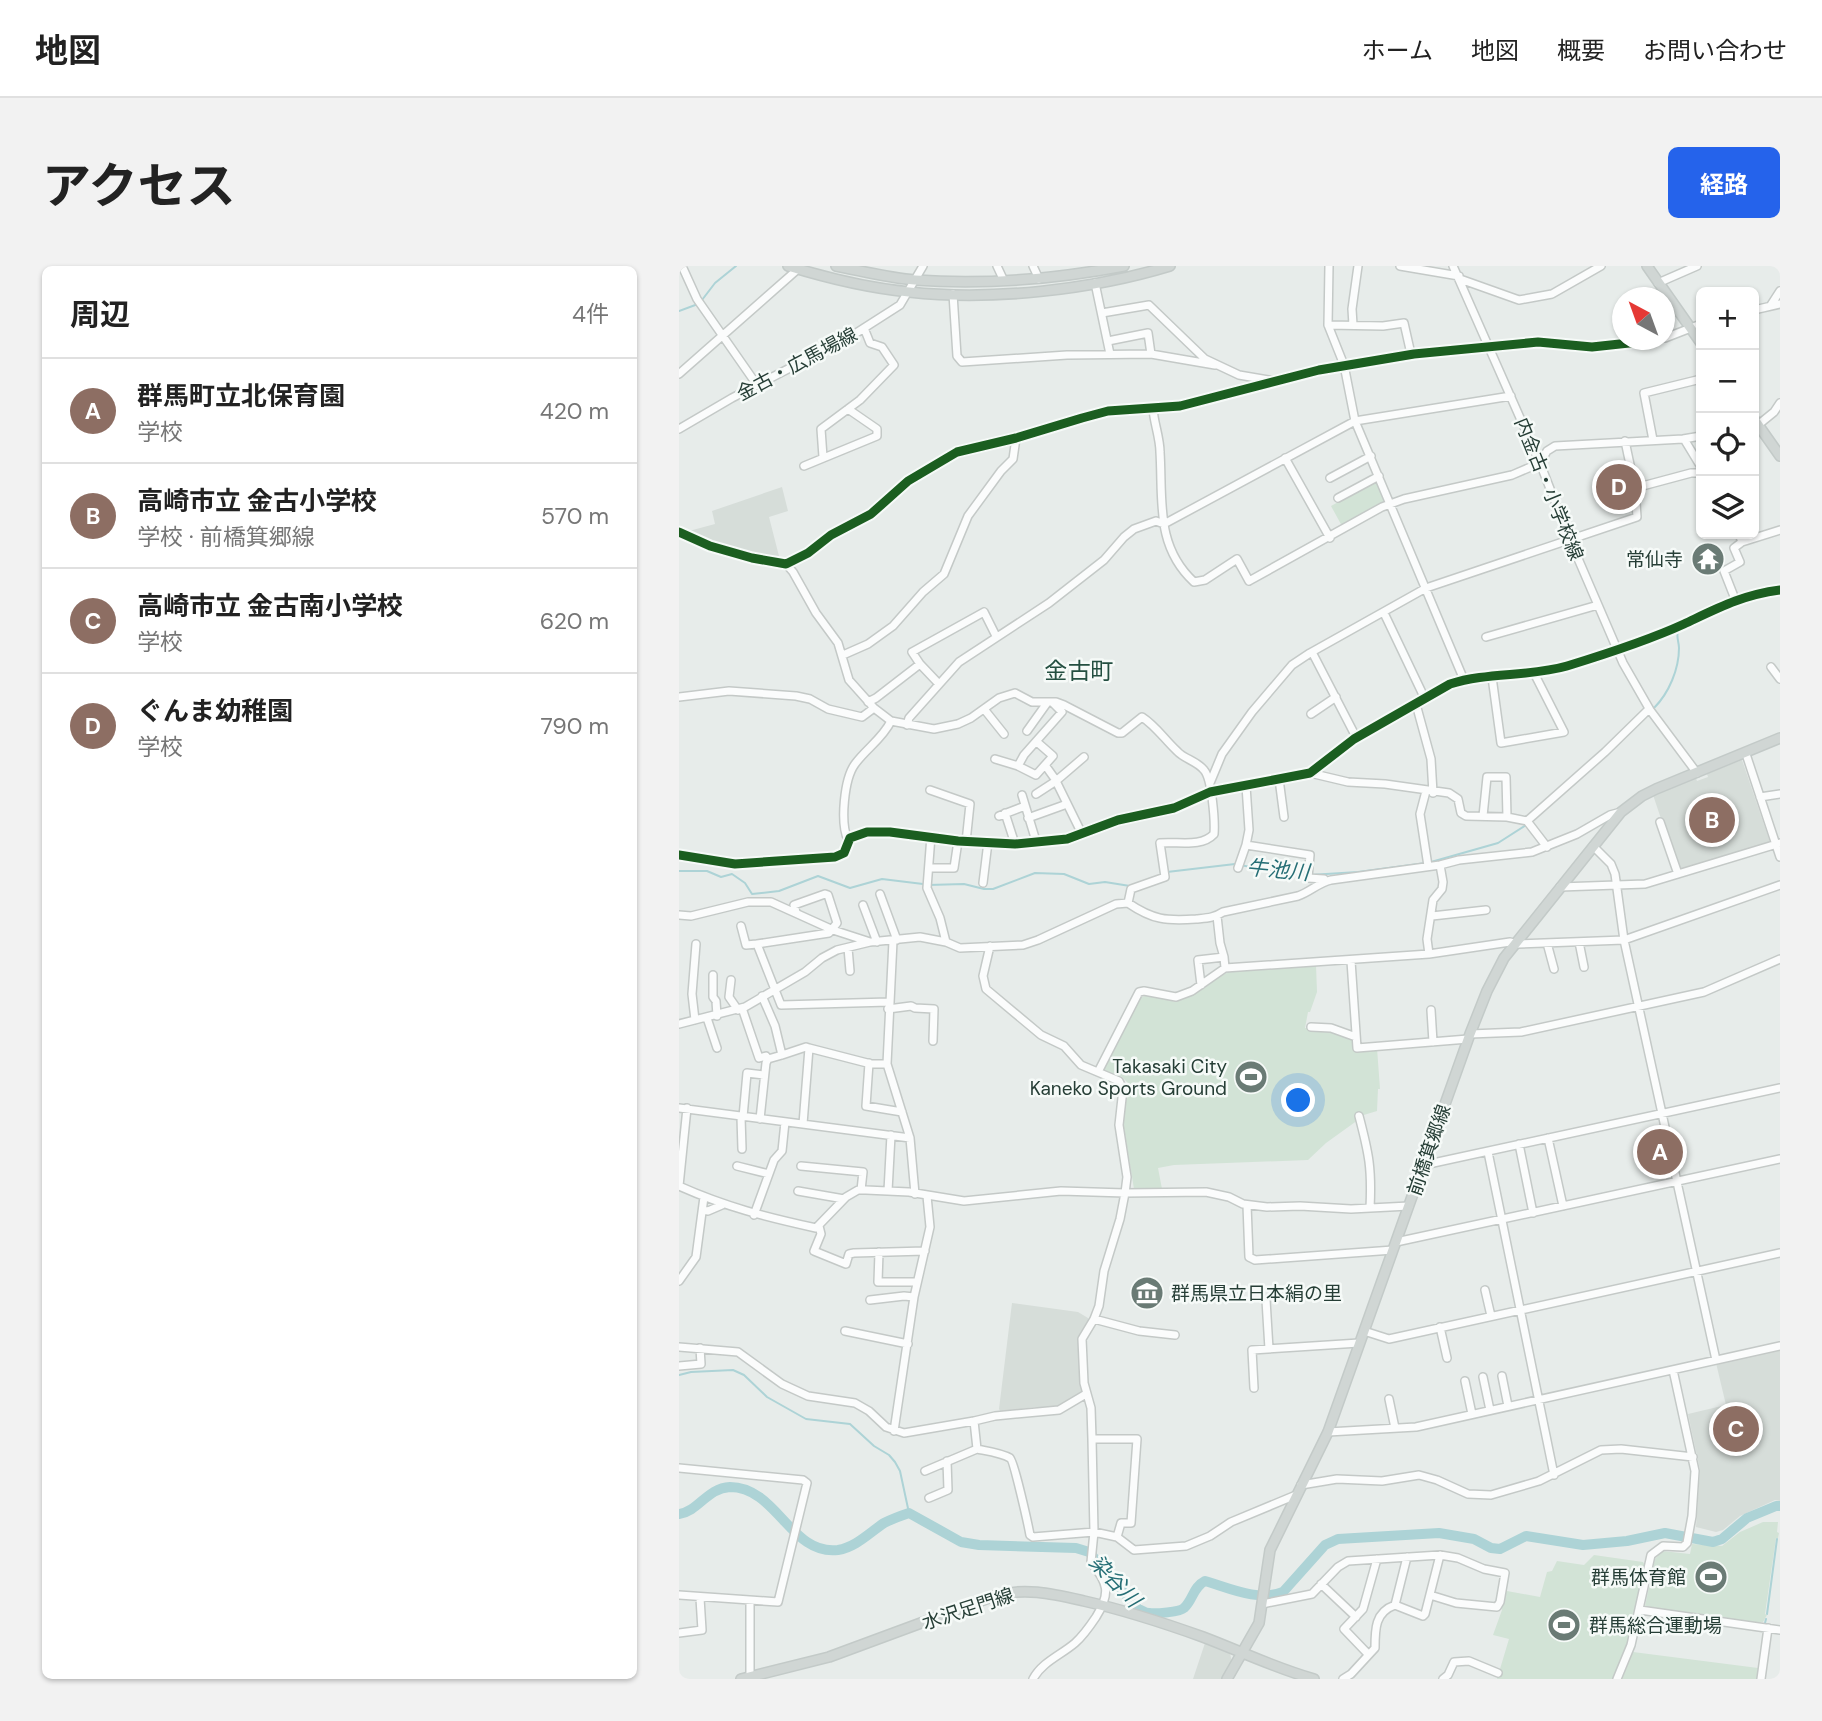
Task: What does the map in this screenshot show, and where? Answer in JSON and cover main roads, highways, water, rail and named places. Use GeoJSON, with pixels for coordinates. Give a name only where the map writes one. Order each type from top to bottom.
{"type":"FeatureCollection","features":[{"type":"Feature","properties":{"kind":"main road"},"geometry":{"type":"LineString","coordinates":[[788,266],[829,277],[909,292],[953,293],[1037,292],[1095,283],[1170,266]]}},
{"type":"Feature","properties":{"kind":"main road"},"geometry":{"type":"LineString","coordinates":[[836,266],[916,280],[1004,281],[1039,279],[1124,266]]}},
{"type":"Feature","properties":{"kind":"main road"},"geometry":{"type":"LineString","coordinates":[[1651,267],[1658,283],[1696,326]]}},
{"type":"Feature","properties":{"kind":"main road"},"geometry":{"type":"LineString","coordinates":[[1759,429],[1780,456]]}},
{"type":"Feature","properties":{"kind":"main road","name":"前橋箕郷線"},"geometry":{"type":"LineString","coordinates":[[1227,1679],[1254,1634],[1270,1550],[1328,1432],[1469,1036],[1492,979],[1515,944],[1621,812],[1650,792],[1780,738]]}},
{"type":"Feature","properties":{"kind":"main road","name":"水沢足門線"},"geometry":{"type":"LineString","coordinates":[[750,1678],[829,1657],[1006,1593],[1036,1591],[1103,1605],[1202,1637],[1282,1670],[1314,1679]]}},
{"type":"Feature","properties":{"kind":"waterway"},"geometry":{"type":"LineString","coordinates":[[702,300],[715,283],[736,266]]}},
{"type":"Feature","properties":{"kind":"waterway"},"geometry":{"type":"LineString","coordinates":[[679,311],[698,304]]}},
{"type":"Feature","properties":{"kind":"waterway","name":"牛池川"},"geometry":{"type":"LineString","coordinates":[[1755,599],[1780,595]]}},
{"type":"Feature","properties":{"kind":"waterway","name":"牛池川"},"geometry":{"type":"LineString","coordinates":[[1654,708],[1669,688],[1675,672],[1679,656],[1678,631],[1724,610]]}},
{"type":"Feature","properties":{"kind":"waterway","name":"牛池川"},"geometry":{"type":"LineString","coordinates":[[1573,785],[1630,732]]}},
{"type":"Feature","properties":{"kind":"waterway","name":"牛池川"},"geometry":{"type":"LineString","coordinates":[[1431,862],[1498,843],[1526,825]]}},
{"type":"Feature","properties":{"kind":"waterway","name":"牛池川"},"geometry":{"type":"LineString","coordinates":[[1310,875],[1426,863]]}},
{"type":"Feature","properties":{"kind":"waterway","name":"牛池川"},"geometry":{"type":"LineString","coordinates":[[1167,872],[1235,864]]}},
{"type":"Feature","properties":{"kind":"waterway","name":"牛池川"},"geometry":{"type":"LineString","coordinates":[[1240,865],[1304,875]]}},
{"type":"Feature","properties":{"kind":"waterway","name":"牛池川"},"geometry":{"type":"LineString","coordinates":[[679,871],[707,871],[721,877],[732,874],[745,883],[752,894],[779,891],[818,876],[850,888],[882,879],[923,884]]}},
{"type":"Feature","properties":{"kind":"waterway","name":"牛池川"},"geometry":{"type":"LineString","coordinates":[[928,885],[964,884],[993,889],[1035,873],[1064,874],[1089,884],[1105,882],[1130,886]]}},
{"type":"Feature","properties":{"kind":"waterway","name":"染谷川"},"geometry":{"type":"LineString","coordinates":[[679,1375],[733,1370],[744,1375],[767,1397],[806,1419],[850,1424],[895,1462],[900,1471],[909,1513]]}},
{"type":"Feature","properties":{"kind":"waterway","name":"染谷川"},"geometry":{"type":"LineString","coordinates":[[679,1514],[692,1509],[722,1488],[746,1490],[760,1498],[808,1543],[822,1549],[838,1550],[851,1546],[884,1523],[909,1513],[961,1542],[1076,1548],[1089,1552],[1138,1609],[1152,1613],[1173,1612],[1184,1608],[1205,1581],[1254,1595],[1283,1592],[1325,1545],[1338,1539],[1439,1533],[1474,1539],[1491,1548],[1500,1549],[1526,1536],[1583,1545],[1627,1541],[1665,1533],[1713,1542],[1722,1539],[1747,1518],[1780,1506]]}},
{"type":"Feature","properties":{"kind":"waterway"},"geometry":{"type":"LineString","coordinates":[[1767,1614],[1777,1539]]}},
{"type":"Feature","properties":{"kind":"waterway"},"geometry":{"type":"LineString","coordinates":[[1765,1623],[1766,1619]]}},
{"type":"Feature","properties":{"kind":"place","name":"ぐんま幼稚園"},"geometry":{"type":"Point","coordinates":[1619,487]}},
{"type":"Feature","properties":{"kind":"place","name":"常仙寺"},"geometry":{"type":"Point","coordinates":[1708,559]}},
{"type":"Feature","properties":{"kind":"place","name":"高崎市立 金古小学校"},"geometry":{"type":"Point","coordinates":[1712,820]}},
{"type":"Feature","properties":{"kind":"place","name":"Takasaki City Kaneko Sports Ground"},"geometry":{"type":"Point","coordinates":[1251,1077]}},
{"type":"Feature","properties":{"kind":"place","name":"群馬町立北保育園"},"geometry":{"type":"Point","coordinates":[1660,1152]}},
{"type":"Feature","properties":{"kind":"place","name":"群馬県立日本絹の里"},"geometry":{"type":"Point","coordinates":[1147,1293]}},
{"type":"Feature","properties":{"kind":"place","name":"高崎市立 金古南小学校"},"geometry":{"type":"Point","coordinates":[1736,1429]}},
{"type":"Feature","properties":{"kind":"place","name":"群馬体育館"},"geometry":{"type":"Point","coordinates":[1711,1577]}},
{"type":"Feature","properties":{"kind":"place","name":"群馬総合運動場"},"geometry":{"type":"Point","coordinates":[1564,1625]}},
{"type":"Feature","properties":{"kind":"district","name":"金古町"},"geometry":{"type":"Point","coordinates":[1079,671]}}]}
